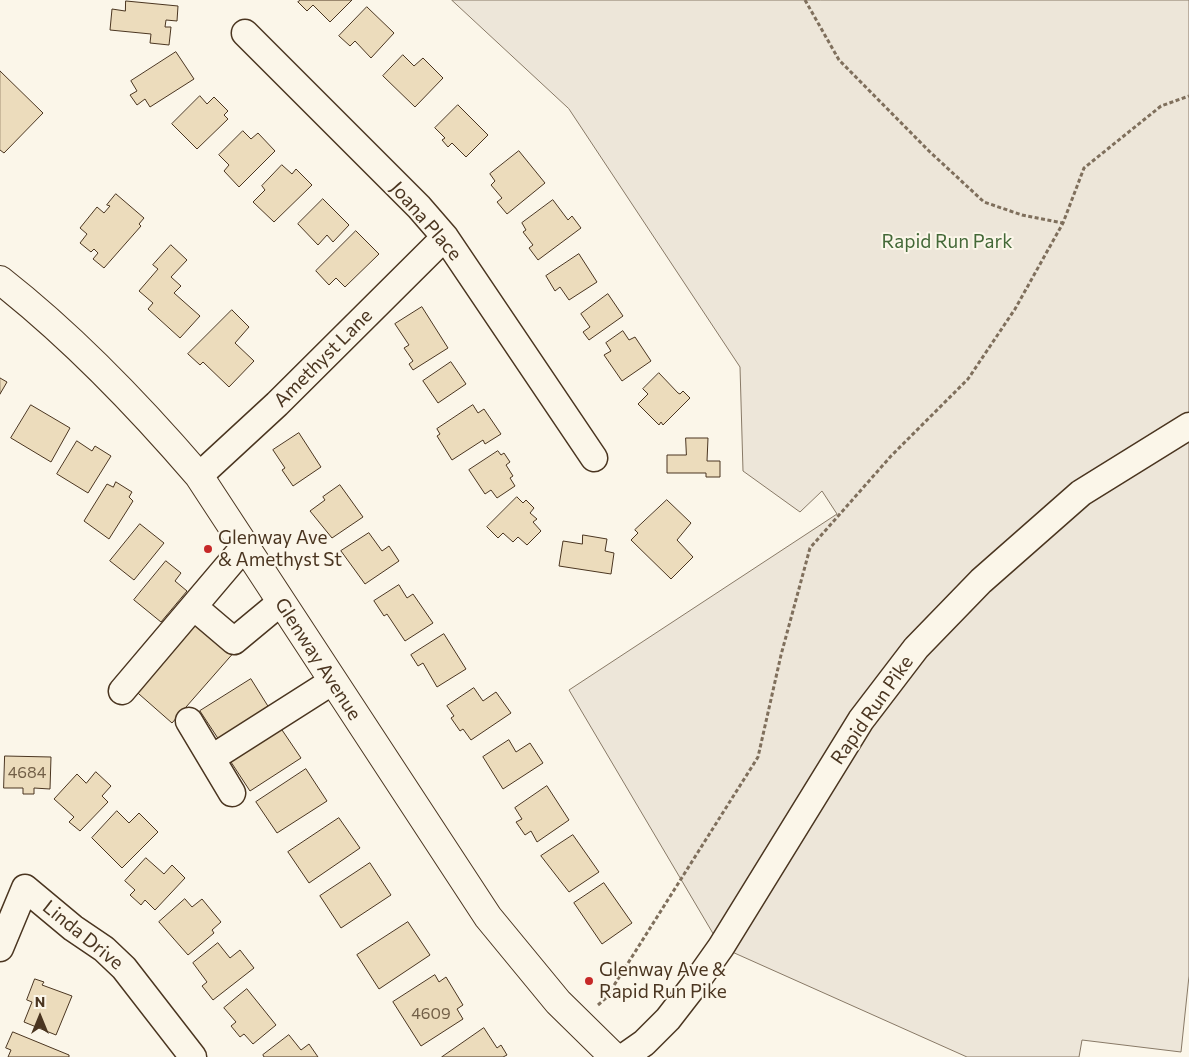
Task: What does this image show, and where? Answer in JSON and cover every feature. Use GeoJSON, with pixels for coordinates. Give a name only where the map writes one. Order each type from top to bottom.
{"type":"FeatureCollection","features":[{"type":"Feature","properties":{"kind":"main road","name":"Glenway Avenue"},"geometry":{"type":"LineString","coordinates":[[0,280],[38,310],[95,362],[149,417],[199,476],[488,918],[558,1002],[614,1057]]}},
{"type":"Feature","properties":{"kind":"street","name":"Joana Place"},"geometry":{"type":"LineString","coordinates":[[245,33],[419,207],[445,237],[594,458]]}},
{"type":"Feature","properties":{"kind":"street","name":"Amethyst Lane"},"geometry":{"type":"LineString","coordinates":[[199,476],[277,404],[445,237]]}},
{"type":"Feature","properties":{"kind":"street","name":"Rapid Run Pike"},"geometry":{"type":"LineString","coordinates":[[624,1057],[644,1043],[668,1019],[692,988],[721,947],[861,720],[916,648],[981,581],[1082,493],[1189,426]]}},
{"type":"Feature","properties":{"kind":"street"},"geometry":{"type":"LineString","coordinates":[[122,691],[244,547]]}},
{"type":"Feature","properties":{"kind":"street"},"geometry":{"type":"LineString","coordinates":[[194,607],[234,641],[280,602]]}},
{"type":"Feature","properties":{"kind":"street"},"geometry":{"type":"LineString","coordinates":[[212,758],[333,681]]}},
{"type":"Feature","properties":{"kind":"street"},"geometry":{"type":"LineString","coordinates":[[189,721],[232,793]]}},
{"type":"Feature","properties":{"kind":"street","name":"Linda Drive"},"geometry":{"type":"LineString","coordinates":[[0,948],[25,888],[73,928],[104,949],[124,968],[192,1057]]}},
{"type":"Feature","properties":{"kind":"path"},"geometry":{"type":"LineString","coordinates":[[805,0],[839,60],[929,151],[984,202],[1022,215],[1063,223]]}},
{"type":"Feature","properties":{"kind":"path"},"geometry":{"type":"LineString","coordinates":[[598,1005],[611,990],[758,758],[781,655],[810,548],[891,456],[968,379],[1015,309],[1063,223],[1084,168],[1161,106],[1189,96]]}},
{"type":"Feature","properties":{"kind":"green space","name":"Rapid Run Park"},"geometry":{"type":"Polygon","coordinates":[[[452,0],[1189,0],[1189,976],[1181,1052],[1082,1040],[1079,1057],[967,1057],[721,947],[569,690],[837,514],[822,491],[800,512],[743,471],[740,367],[569,109],[452,0]]]}},
{"type":"Feature","properties":{"kind":"building"},"geometry":{"type":"Polygon","coordinates":[[[301,0],[352,0],[330,22],[313,5],[307,11],[298,2],[301,0]]]}},
{"type":"Feature","properties":{"kind":"building"},"geometry":{"type":"Polygon","coordinates":[[[126,1],[178,6],[177,21],[166,20],[165,27],[171,27],[169,45],[150,43],[151,34],[110,30],[112,9],[125,11],[126,1]]]}},
{"type":"Feature","properties":{"kind":"building"},"geometry":{"type":"Polygon","coordinates":[[[367,7],[394,33],[371,58],[355,41],[350,46],[339,36],[367,7]]]}},
{"type":"Feature","properties":{"kind":"building"},"geometry":{"type":"Polygon","coordinates":[[[176,52],[194,79],[150,107],[145,99],[137,105],[130,95],[137,91],[131,81],[176,52]]]}},
{"type":"Feature","properties":{"kind":"building"},"geometry":{"type":"Polygon","coordinates":[[[403,55],[414,66],[423,58],[443,78],[415,107],[383,76],[403,55]]]}},
{"type":"Feature","properties":{"kind":"building"},"geometry":{"type":"Polygon","coordinates":[[[0,71],[43,113],[4,153],[0,150],[0,71]]]}},
{"type":"Feature","properties":{"kind":"building"},"geometry":{"type":"Polygon","coordinates":[[[200,96],[207,104],[214,97],[228,111],[224,115],[228,119],[197,149],[172,124],[200,96]]]}},
{"type":"Feature","properties":{"kind":"building"},"geometry":{"type":"Polygon","coordinates":[[[458,105],[488,135],[466,157],[452,143],[448,147],[442,140],[445,138],[435,128],[458,105]]]}},
{"type":"Feature","properties":{"kind":"building"},"geometry":{"type":"Polygon","coordinates":[[[243,131],[251,139],[258,133],[275,151],[239,187],[224,171],[229,165],[219,155],[243,131]]]}},
{"type":"Feature","properties":{"kind":"building"},"geometry":{"type":"Polygon","coordinates":[[[519,151],[545,183],[507,214],[497,202],[502,198],[491,185],[495,181],[490,174],[519,151]]]}},
{"type":"Feature","properties":{"kind":"building"},"geometry":{"type":"Polygon","coordinates":[[[282,165],[292,174],[296,169],[312,185],[274,222],[253,202],[265,190],[262,186],[282,165]]]}},
{"type":"Feature","properties":{"kind":"building"},"geometry":{"type":"Polygon","coordinates":[[[116,194],[144,218],[139,224],[141,226],[104,268],[93,259],[98,253],[94,249],[91,252],[80,243],[87,234],[80,228],[97,207],[104,213],[110,206],[107,205],[116,194]]]}},
{"type":"Feature","properties":{"kind":"building"},"geometry":{"type":"Polygon","coordinates":[[[323,199],[349,225],[333,242],[327,235],[318,245],[298,224],[323,199]]]}},
{"type":"Feature","properties":{"kind":"building"},"geometry":{"type":"Polygon","coordinates":[[[553,200],[568,220],[572,216],[581,228],[538,260],[529,248],[533,245],[523,232],[526,230],[522,223],[553,200]]]}},
{"type":"Feature","properties":{"kind":"building"},"geometry":{"type":"Polygon","coordinates":[[[356,231],[379,254],[345,287],[336,278],[329,285],[316,271],[356,231]]]}},
{"type":"Feature","properties":{"kind":"building"},"geometry":{"type":"Polygon","coordinates":[[[171,245],[187,260],[171,277],[181,286],[174,293],[200,316],[180,338],[148,309],[153,303],[139,291],[158,269],[153,265],[171,245]]]}},
{"type":"Feature","properties":{"kind":"building"},"geometry":{"type":"Polygon","coordinates":[[[579,254],[597,282],[569,300],[560,287],[555,291],[546,276],[579,254]]]}},
{"type":"Feature","properties":{"kind":"building"},"geometry":{"type":"Polygon","coordinates":[[[608,294],[623,316],[589,340],[583,332],[590,327],[581,314],[608,294]]]}},
{"type":"Feature","properties":{"kind":"building"},"geometry":{"type":"Polygon","coordinates":[[[422,307],[448,348],[413,370],[409,364],[413,361],[404,348],[409,345],[395,324],[422,307]]]}},
{"type":"Feature","properties":{"kind":"building"},"geometry":{"type":"Polygon","coordinates":[[[232,310],[249,327],[235,343],[254,361],[229,387],[203,362],[200,365],[188,354],[232,310]]]}},
{"type":"Feature","properties":{"kind":"building"},"geometry":{"type":"Polygon","coordinates":[[[623,331],[629,340],[635,337],[651,361],[622,381],[604,355],[611,351],[606,343],[623,331]]]}},
{"type":"Feature","properties":{"kind":"building"},"geometry":{"type":"Polygon","coordinates":[[[451,362],[466,384],[438,403],[423,381],[451,362]]]}},
{"type":"Feature","properties":{"kind":"building"},"geometry":{"type":"Polygon","coordinates":[[[659,373],[678,393],[680,394],[683,391],[690,398],[663,425],[661,422],[659,425],[638,404],[648,394],[643,389],[659,373]]]}},
{"type":"Feature","properties":{"kind":"building"},"geometry":{"type":"Polygon","coordinates":[[[0,378],[7,382],[0,394],[0,378]]]}},
{"type":"Feature","properties":{"kind":"building"},"geometry":{"type":"Polygon","coordinates":[[[31,405],[70,428],[51,462],[11,438],[31,405]]]}},
{"type":"Feature","properties":{"kind":"building"},"geometry":{"type":"Polygon","coordinates":[[[473,405],[478,413],[484,409],[501,434],[485,444],[483,440],[452,460],[437,436],[440,434],[437,429],[473,405]]]}},
{"type":"Feature","properties":{"kind":"building"},"geometry":{"type":"Polygon","coordinates":[[[299,433],[321,467],[293,486],[282,470],[285,468],[273,450],[299,433]]]}},
{"type":"Feature","properties":{"kind":"building"},"geometry":{"type":"Polygon","coordinates":[[[686,438],[708,438],[707,461],[720,461],[720,477],[706,477],[706,473],[667,473],[667,455],[686,455],[686,438]]]}},
{"type":"Feature","properties":{"kind":"building"},"geometry":{"type":"Polygon","coordinates":[[[77,441],[92,451],[95,446],[111,456],[88,493],[57,474],[77,441]]]}},
{"type":"Feature","properties":{"kind":"building"},"geometry":{"type":"Polygon","coordinates":[[[498,451],[501,455],[504,453],[510,462],[506,465],[513,476],[510,478],[515,486],[497,498],[491,490],[485,494],[469,470],[498,451]]]}},
{"type":"Feature","properties":{"kind":"building"},"geometry":{"type":"Polygon","coordinates":[[[116,482],[132,492],[129,497],[133,501],[109,539],[84,521],[107,484],[113,487],[116,482]]]}},
{"type":"Feature","properties":{"kind":"building"},"geometry":{"type":"Polygon","coordinates":[[[340,485],[363,517],[332,538],[310,511],[325,500],[323,497],[340,485]]]}},
{"type":"Feature","properties":{"kind":"building"},"geometry":{"type":"Polygon","coordinates":[[[517,497],[523,503],[526,500],[534,508],[530,513],[537,519],[533,522],[541,531],[527,545],[518,537],[513,542],[503,533],[498,538],[487,527],[517,497]]]}},
{"type":"Feature","properties":{"kind":"building"},"geometry":{"type":"Polygon","coordinates":[[[667,500],[691,523],[677,540],[693,557],[671,579],[631,540],[638,533],[635,530],[667,500]]]}},
{"type":"Feature","properties":{"kind":"building"},"geometry":{"type":"Polygon","coordinates":[[[140,524],[164,543],[134,580],[110,561],[140,524]]]}},
{"type":"Feature","properties":{"kind":"building"},"geometry":{"type":"Polygon","coordinates":[[[369,533],[382,551],[389,546],[399,561],[365,584],[341,551],[369,533]]]}},
{"type":"Feature","properties":{"kind":"building"},"geometry":{"type":"Polygon","coordinates":[[[583,535],[607,539],[605,551],[614,553],[611,574],[559,566],[563,541],[582,544],[583,535]]]}},
{"type":"Feature","properties":{"kind":"building"},"geometry":{"type":"Polygon","coordinates":[[[166,561],[181,573],[175,581],[187,591],[161,622],[134,600],[166,561]]]}},
{"type":"Feature","properties":{"kind":"building"},"geometry":{"type":"Polygon","coordinates":[[[399,585],[407,598],[413,594],[433,623],[405,641],[387,614],[384,616],[374,601],[399,585]]]}},
{"type":"Feature","properties":{"kind":"building"},"geometry":{"type":"Polygon","coordinates":[[[195,614],[236,650],[172,723],[131,687],[195,614]]]}},
{"type":"Feature","properties":{"kind":"building"},"geometry":{"type":"Polygon","coordinates":[[[444,634],[466,669],[437,687],[423,663],[418,666],[411,655],[444,634]]]}},
{"type":"Feature","properties":{"kind":"building"},"geometry":{"type":"Polygon","coordinates":[[[251,679],[271,711],[221,743],[200,711],[251,679]]]}},
{"type":"Feature","properties":{"kind":"building"},"geometry":{"type":"Polygon","coordinates":[[[474,688],[483,701],[496,692],[511,713],[471,740],[463,729],[460,731],[451,718],[454,716],[447,706],[474,688]]]}},
{"type":"Feature","properties":{"kind":"building"},"geometry":{"type":"Polygon","coordinates":[[[280,727],[301,758],[250,791],[229,759],[280,727]]]}},
{"type":"Feature","properties":{"kind":"building"},"geometry":{"type":"Polygon","coordinates":[[[509,740],[516,752],[530,743],[543,763],[503,789],[483,757],[509,740]]]}},
{"type":"Feature","properties":{"kind":"building"},"geometry":{"type":"Polygon","coordinates":[[[5,756],[51,757],[50,789],[34,788],[34,794],[23,794],[23,788],[4,788],[5,756]]]}},
{"type":"Feature","properties":{"kind":"building"},"geometry":{"type":"Polygon","coordinates":[[[306,769],[327,801],[277,833],[256,802],[306,769]]]}},
{"type":"Feature","properties":{"kind":"building"},"geometry":{"type":"Polygon","coordinates":[[[96,772],[111,786],[102,796],[108,802],[80,831],[69,822],[74,817],[54,799],[77,774],[86,783],[96,772]]]}},
{"type":"Feature","properties":{"kind":"building"},"geometry":{"type":"Polygon","coordinates":[[[547,786],[569,820],[537,842],[531,831],[525,835],[516,822],[522,819],[515,808],[547,786]]]}},
{"type":"Feature","properties":{"kind":"building"},"geometry":{"type":"Polygon","coordinates":[[[117,811],[129,823],[139,813],[158,832],[122,868],[92,838],[117,811]]]}},
{"type":"Feature","properties":{"kind":"building"},"geometry":{"type":"Polygon","coordinates":[[[339,818],[360,848],[309,883],[288,852],[339,818]]]}},
{"type":"Feature","properties":{"kind":"building"},"geometry":{"type":"Polygon","coordinates":[[[573,835],[599,872],[569,892],[541,856],[573,835]]]}},
{"type":"Feature","properties":{"kind":"building"},"geometry":{"type":"Polygon","coordinates":[[[146,858],[164,874],[172,865],[185,878],[155,910],[145,900],[141,905],[130,895],[135,890],[125,881],[146,858]]]}},
{"type":"Feature","properties":{"kind":"building"},"geometry":{"type":"Polygon","coordinates":[[[370,863],[391,895],[341,928],[320,896],[370,863]]]}},
{"type":"Feature","properties":{"kind":"building"},"geometry":{"type":"Polygon","coordinates":[[[604,883],[632,923],[602,944],[574,903],[604,883]]]}},
{"type":"Feature","properties":{"kind":"building"},"geometry":{"type":"Polygon","coordinates":[[[185,899],[192,907],[202,899],[221,922],[212,930],[214,933],[188,955],[159,922],[185,899]]]}},
{"type":"Feature","properties":{"kind":"building"},"geometry":{"type":"Polygon","coordinates":[[[408,922],[430,955],[379,989],[357,955],[408,922]]]}},
{"type":"Feature","properties":{"kind":"building"},"geometry":{"type":"Polygon","coordinates":[[[218,943],[230,958],[240,950],[254,968],[213,1000],[202,986],[207,982],[193,963],[218,943]]]}},
{"type":"Feature","properties":{"kind":"building"},"geometry":{"type":"Polygon","coordinates":[[[435,975],[439,982],[446,977],[463,1005],[457,1009],[463,1019],[421,1046],[393,1002],[435,975]]]}},
{"type":"Feature","properties":{"kind":"building"},"geometry":{"type":"Polygon","coordinates":[[[35,979],[44,982],[42,985],[72,996],[56,1035],[24,1022],[32,1002],[27,1000],[35,979]]]}},
{"type":"Feature","properties":{"kind":"building"},"geometry":{"type":"Polygon","coordinates":[[[247,989],[276,1025],[253,1044],[244,1034],[240,1037],[231,1026],[236,1022],[224,1008],[247,989]]]}},
{"type":"Feature","properties":{"kind":"building"},"geometry":{"type":"Polygon","coordinates":[[[484,1028],[497,1048],[501,1045],[507,1055],[503,1057],[442,1057],[484,1028]]]}},
{"type":"Feature","properties":{"kind":"building"},"geometry":{"type":"Polygon","coordinates":[[[13,1032],[69,1055],[69,1057],[8,1057],[11,1050],[6,1048],[13,1032]]]}},
{"type":"Feature","properties":{"kind":"building"},"geometry":{"type":"Polygon","coordinates":[[[289,1035],[301,1050],[309,1044],[318,1057],[264,1057],[263,1055],[289,1035]]]}},
{"type":"Feature","properties":{"kind":"place","name":"Glenway Ave & Amethyst St"},"geometry":{"type":"Point","coordinates":[208,549]}},
{"type":"Feature","properties":{"kind":"place","name":"Glenway Ave & Rapid Run Pike"},"geometry":{"type":"Point","coordinates":[589,981]}}]}
